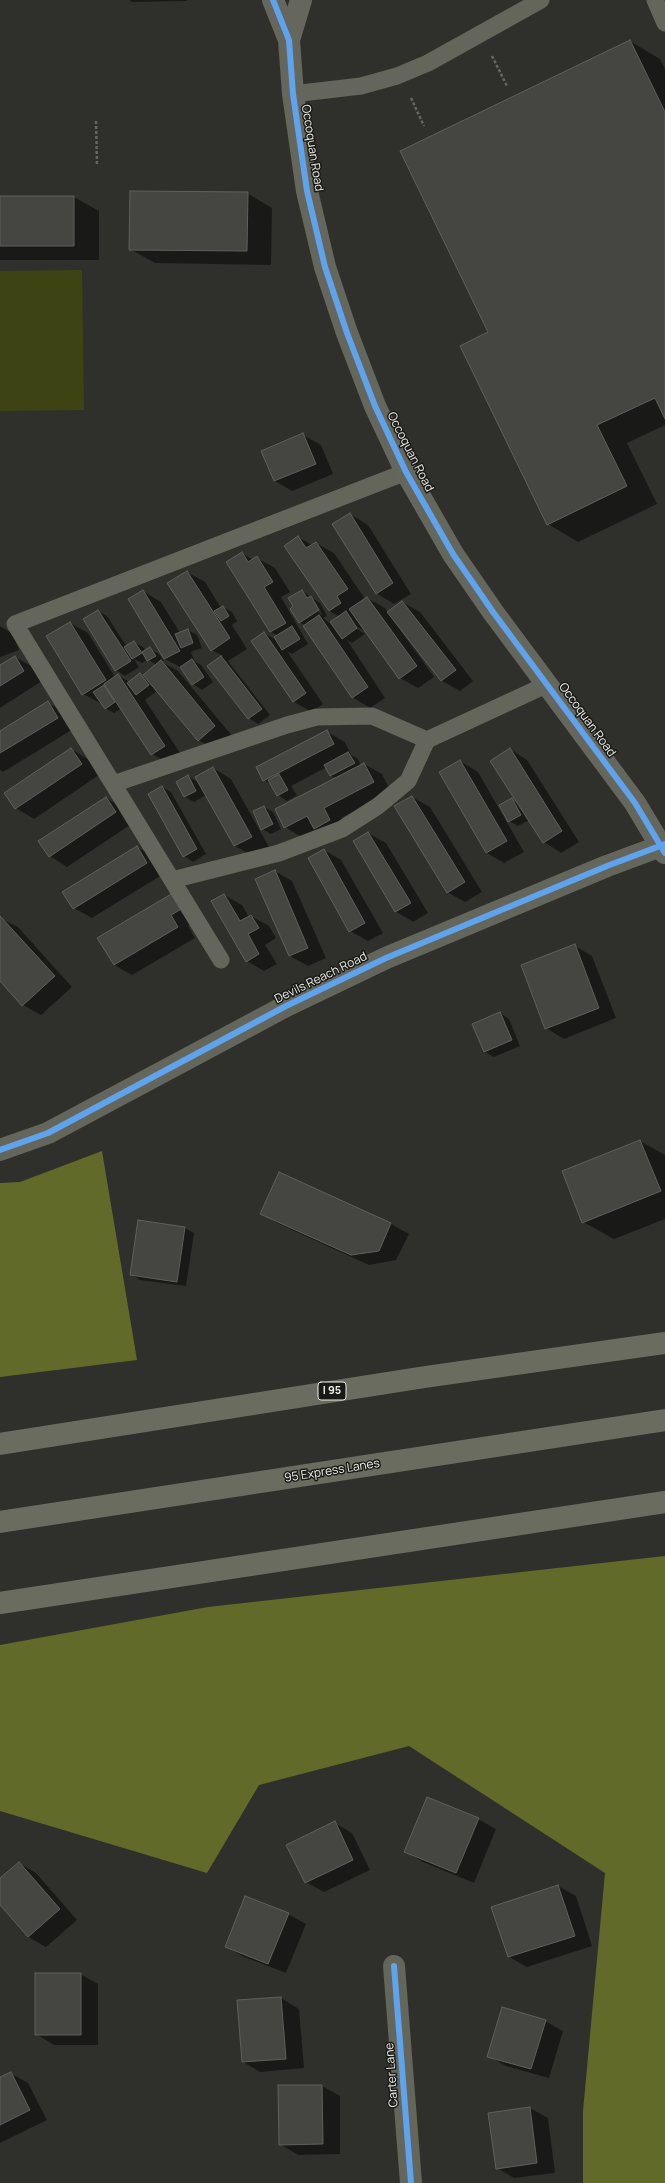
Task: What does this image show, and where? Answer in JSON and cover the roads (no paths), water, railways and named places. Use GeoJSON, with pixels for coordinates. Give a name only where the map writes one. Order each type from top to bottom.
{"type":"FeatureCollection","features":[{"type":"Feature","properties":{"kind":"highway","name":"I 95"},"geometry":{"type":"LineString","coordinates":[[0,1444],[425,1377],[665,1343]]}},
{"type":"Feature","properties":{"kind":"highway","name":"95 Express Lanes"},"geometry":{"type":"LineString","coordinates":[[0,1522],[665,1420]]}},
{"type":"Feature","properties":{"kind":"highway"},"geometry":{"type":"LineString","coordinates":[[0,1603],[665,1502]]}},
{"type":"Feature","properties":{"kind":"main road","name":"Occoquan Road"},"geometry":{"type":"LineString","coordinates":[[273,0],[289,40],[293,94],[307,191],[325,267],[347,333],[375,406],[406,472],[453,554],[493,612],[635,803],[663,850]]}},
{"type":"Feature","properties":{"kind":"main road","name":"Occoquan Road"},"geometry":{"type":"LineString","coordinates":[[289,40],[300,0]]}},
{"type":"Feature","properties":{"kind":"street","name":"Devils Reach Road"},"geometry":{"type":"LineString","coordinates":[[0,1150],[48,1133],[286,1006],[386,958],[607,866],[663,850]]}},
{"type":"Feature","properties":{"kind":"street","name":"Carter Lane"},"geometry":{"type":"LineString","coordinates":[[394,1966],[411,2183]]}},
{"type":"Feature","properties":{"kind":"lane"},"geometry":{"type":"LineString","coordinates":[[293,94],[361,86],[400,74],[428,63],[542,0]]}},
{"type":"Feature","properties":{"kind":"lane"},"geometry":{"type":"LineString","coordinates":[[655,0],[665,23]]}},
{"type":"Feature","properties":{"kind":"lane"},"geometry":{"type":"LineString","coordinates":[[221,960],[15,624],[406,472]]}},
{"type":"Feature","properties":{"kind":"lane"},"geometry":{"type":"LineString","coordinates":[[172,880],[279,853],[342,829],[378,806],[408,781],[427,740],[548,684]]}},
{"type":"Feature","properties":{"kind":"lane"},"geometry":{"type":"LineString","coordinates":[[113,784],[287,724],[317,717],[372,716],[427,740]]}}]}
